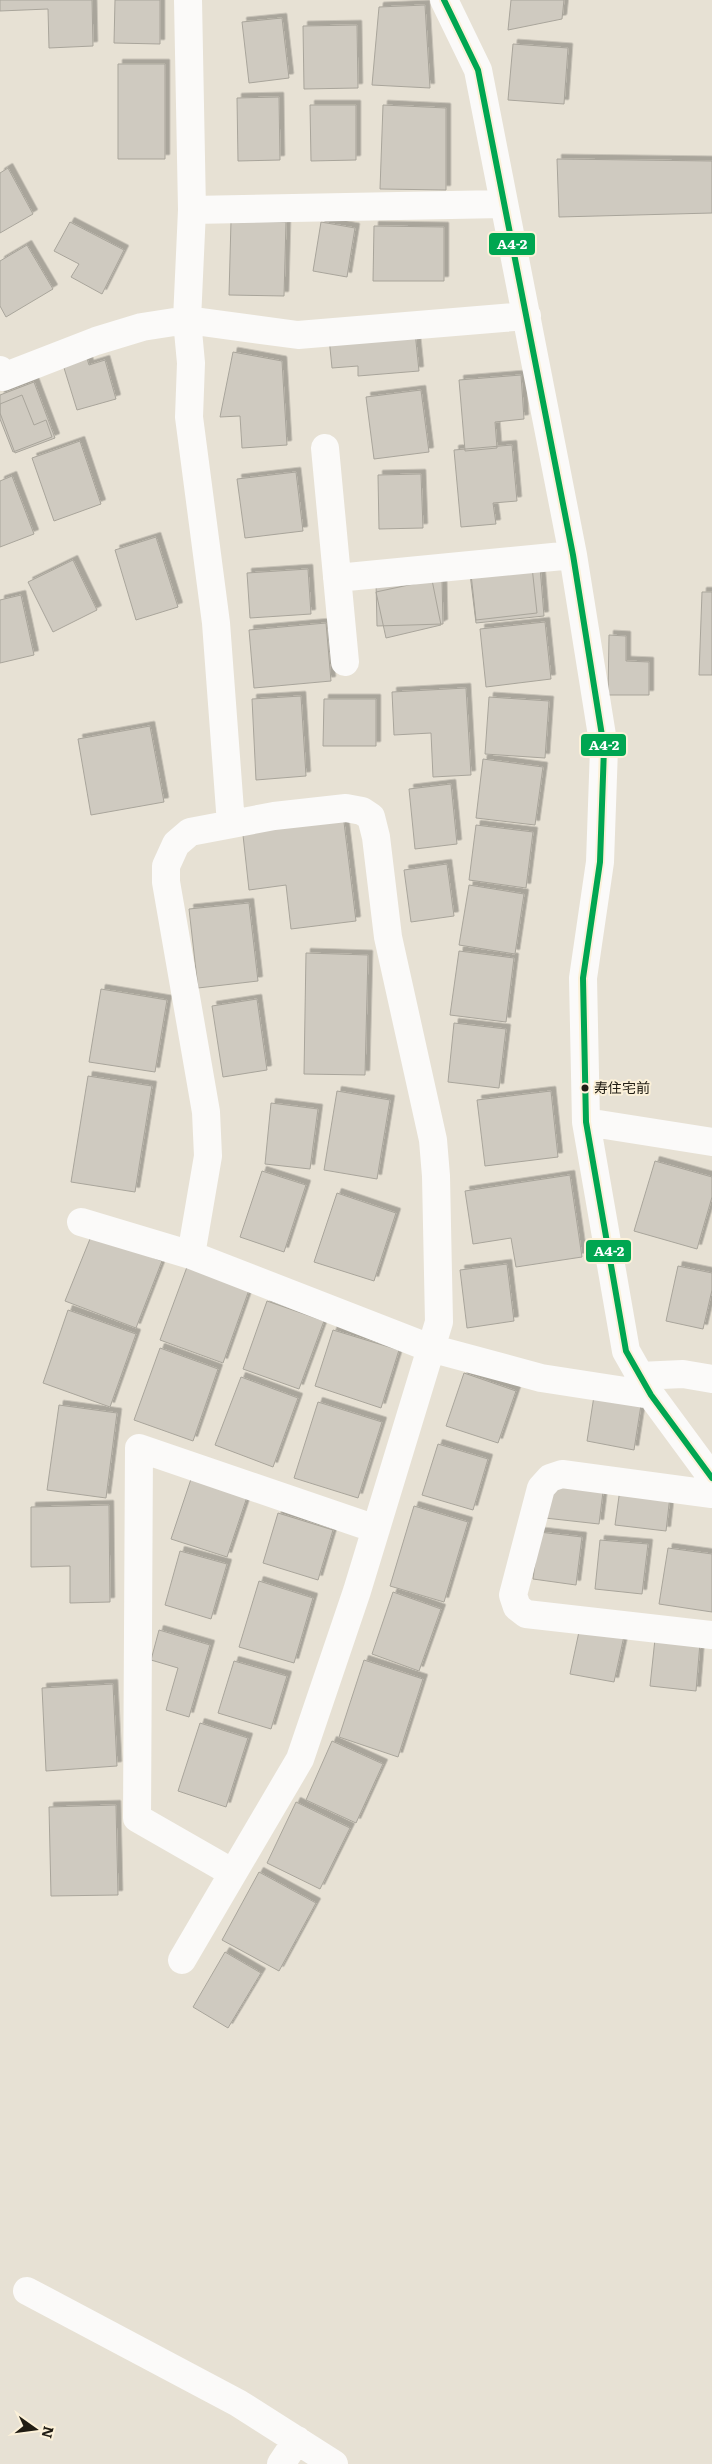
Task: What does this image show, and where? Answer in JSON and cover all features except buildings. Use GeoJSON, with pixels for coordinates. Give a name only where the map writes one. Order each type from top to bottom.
{"type":"FeatureCollection","features":[{"type":"Feature","properties":{"kind":"street"},"geometry":{"type":"LineString","coordinates":[[188,0],[192,210],[187,320],[191,363],[189,417],[216,622],[231,824]]}},
{"type":"Feature","properties":{"kind":"street"},"geometry":{"type":"LineString","coordinates":[[444,0],[478,70],[573,554],[604,748],[600,862],[583,978],[586,1122],[626,1352],[645,1385],[712,1478]]}},
{"type":"Feature","properties":{"kind":"street"},"geometry":{"type":"LineString","coordinates":[[192,210],[504,204]]}},
{"type":"Feature","properties":{"kind":"street"},"geometry":{"type":"LineString","coordinates":[[1,375],[96,341],[142,327],[187,320],[298,335],[527,316]]}},
{"type":"Feature","properties":{"kind":"street"},"geometry":{"type":"LineString","coordinates":[[325,448],[345,662]]}},
{"type":"Feature","properties":{"kind":"street"},"geometry":{"type":"LineString","coordinates":[[337,578],[573,554]]}},
{"type":"Feature","properties":{"kind":"street"},"geometry":{"type":"LineString","coordinates":[[182,1960],[300,1759],[376,1529],[439,1322],[436,1176],[433,1140],[388,937],[376,837],[371,817],[362,811],[346,808],[274,816],[190,832],[176,844],[166,866],[166,882],[206,1112],[208,1156],[191,1256]]}},
{"type":"Feature","properties":{"kind":"street"},"geometry":{"type":"LineString","coordinates":[[586,1122],[712,1142]]}},
{"type":"Feature","properties":{"kind":"street"},"geometry":{"type":"LineString","coordinates":[[81,1222],[191,1256],[430,1348],[541,1378],[645,1385],[683,1374],[712,1379]]}},
{"type":"Feature","properties":{"kind":"street"},"geometry":{"type":"LineString","coordinates":[[233,1873],[137,1818],[139,1448],[376,1529]]}},
{"type":"Feature","properties":{"kind":"street"},"geometry":{"type":"LineString","coordinates":[[712,1494],[562,1474],[550,1478],[541,1488],[513,1595],[517,1607],[526,1614],[712,1635]]}},
{"type":"Feature","properties":{"kind":"street"},"geometry":{"type":"LineString","coordinates":[[27,2291],[238,2403],[334,2464]]}},
{"type":"Feature","properties":{"kind":"street"},"geometry":{"type":"LineString","coordinates":[[281,2464],[296,2440]]}},
{"type":"Feature","properties":{"kind":"transit line","name":"A4-2"},"geometry":{"type":"LineString","coordinates":[[444,0],[478,70],[573,555],[604,748],[600,862],[583,978],[586,1122],[626,1351],[651,1395],[712,1478]]}},
{"type":"Feature","properties":{"kind":"place","name":"寿住宅前"},"geometry":{"type":"Point","coordinates":[585,1088]}}]}
